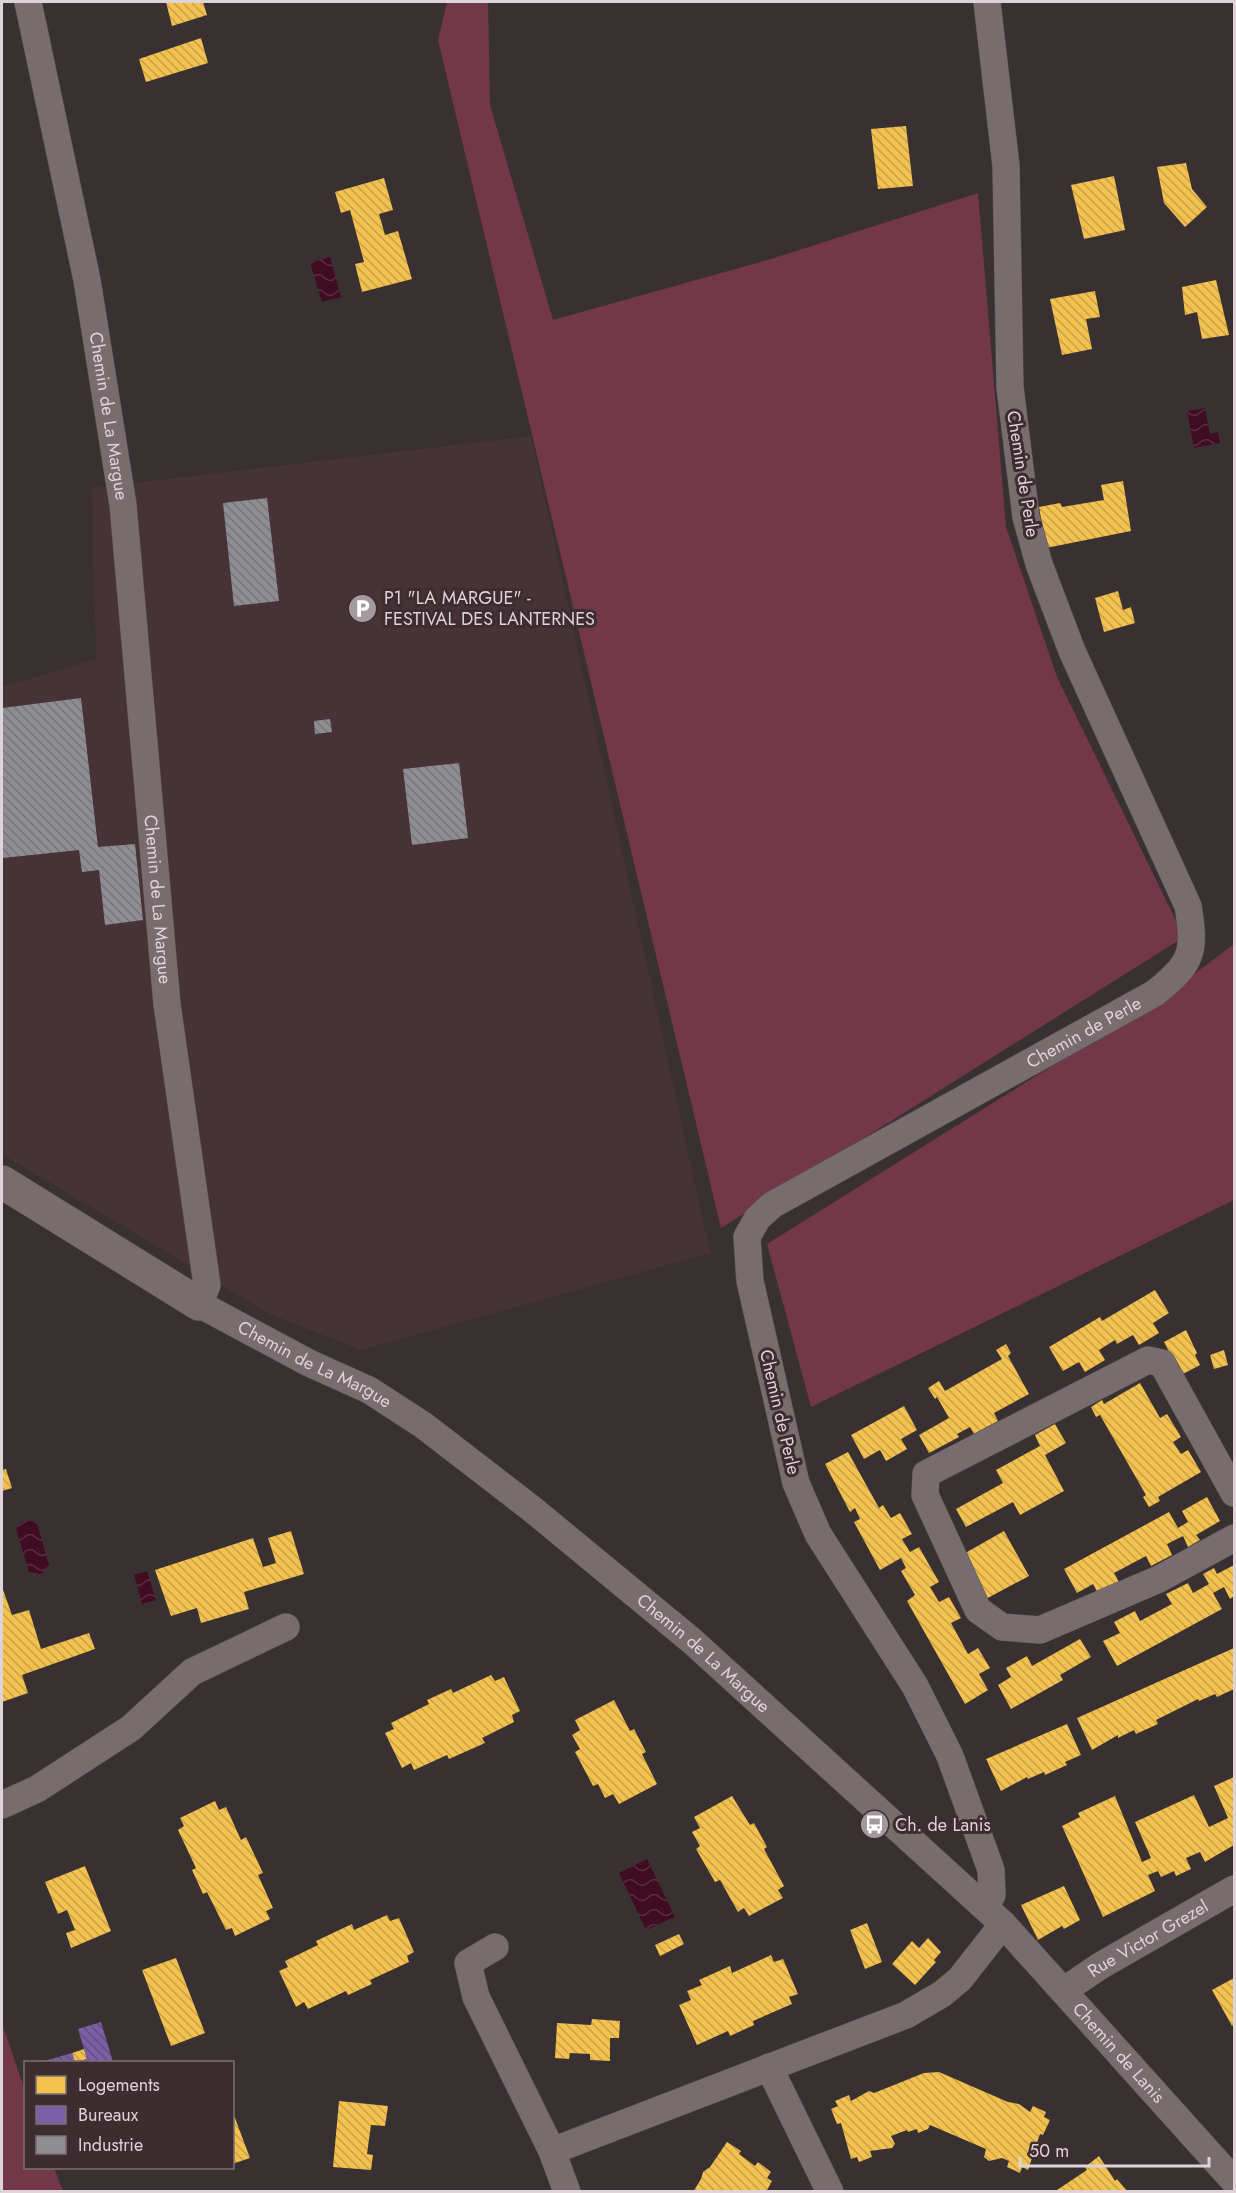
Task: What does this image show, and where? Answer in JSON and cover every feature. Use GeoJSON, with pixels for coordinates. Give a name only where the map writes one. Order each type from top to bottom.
{"type":"FeatureCollection","features":[{"type":"Feature","properties":{"kind":"main road"},"geometry":{"type":"LineString","coordinates":[[2,1182],[199,1304]]}},
{"type":"Feature","properties":{"kind":"street","name":"Chemin de La Margue"},"geometry":{"type":"LineString","coordinates":[[28,2],[89,291],[123,505],[167,1004],[207,1285],[199,1304],[309,1363],[369,1390],[441,1439],[532,1509],[692,1641],[994,1915]]}},
{"type":"Feature","properties":{"kind":"street","name":"Chemin de Perle"},"geometry":{"type":"LineString","coordinates":[[987,2],[1006,166],[1010,387],[1026,517],[1039,564],[1072,651],[1188,906],[1193,936],[1189,957],[1178,974],[1155,993],[1010,1071],[772,1205],[757,1219],[747,1237],[750,1281],[796,1483],[818,1534],[915,1686],[950,1756],[991,1870],[994,1915]]}},
{"type":"Feature","properties":{"kind":"street"},"geometry":{"type":"LineString","coordinates":[[1234,1493],[1162,1363],[1148,1360],[926,1473],[925,1495],[978,1610],[1002,1627],[1040,1630],[1159,1579],[1234,1538]]}},
{"type":"Feature","properties":{"kind":"street"},"geometry":{"type":"LineString","coordinates":[[2,1805],[37,1789],[131,1728],[192,1672],[286,1627]]}},
{"type":"Feature","properties":{"kind":"street","name":"Rue Victor Grezel"},"geometry":{"type":"LineString","coordinates":[[1063,1991],[1100,1966],[1234,1889]]}},
{"type":"Feature","properties":{"kind":"street","name":"Chemin de Lanis"},"geometry":{"type":"LineString","coordinates":[[994,1915],[1234,2181]]}},
{"type":"Feature","properties":{"kind":"street"},"geometry":{"type":"LineString","coordinates":[[552,2151],[906,2015],[942,1994],[975,1962],[994,1915]]}},
{"type":"Feature","properties":{"kind":"street"},"geometry":{"type":"LineString","coordinates":[[495,1947],[468,1963],[477,1997],[552,2151],[567,2192]]}},
{"type":"Feature","properties":{"kind":"street"},"geometry":{"type":"LineString","coordinates":[[769,2067],[830,2192]]}},
{"type":"Feature","properties":{"kind":"shaded area"},"geometry":{"type":"Polygon","coordinates":[[[447,2],[488,2],[490,105],[553,320],[771,259],[978,193],[1006,527],[1057,677],[1184,937],[721,1228],[438,40],[447,2]]]}},
{"type":"Feature","properties":{"kind":"shaded area"},"geometry":{"type":"Polygon","coordinates":[[[531,436],[710,1253],[361,1350],[270,1314],[2,1154],[2,687],[96,659],[92,488],[531,436]]]}},
{"type":"Feature","properties":{"kind":"shaded area"},"geometry":{"type":"Polygon","coordinates":[[[1234,944],[1234,1200],[811,1407],[767,1244],[1166,995],[1234,944]]]}},
{"type":"Feature","properties":{"kind":"shaded area"},"geometry":{"type":"Polygon","coordinates":[[[2,2024],[24,2087],[24,2169],[54,2169],[63,2191],[2,2191],[2,2024]]]}},
{"type":"Feature","properties":{"kind":"water"},"geometry":{"type":"Polygon","coordinates":[[[330,257],[341,297],[322,302],[310,263],[330,257]]]}},
{"type":"Feature","properties":{"kind":"water"},"geometry":{"type":"Polygon","coordinates":[[[1205,408],[1210,434],[1218,432],[1220,443],[1194,448],[1187,411],[1205,408]]]}},
{"type":"Feature","properties":{"kind":"water"},"geometry":{"type":"Polygon","coordinates":[[[28,1520],[37,1523],[49,1565],[41,1574],[29,1572],[16,1529],[22,1522],[28,1520]]]}},
{"type":"Feature","properties":{"kind":"water"},"geometry":{"type":"Polygon","coordinates":[[[147,1571],[156,1600],[142,1604],[134,1575],[147,1571]]]}},
{"type":"Feature","properties":{"kind":"water"},"geometry":{"type":"Polygon","coordinates":[[[647,1859],[675,1917],[646,1930],[619,1873],[647,1859]]]}},
{"type":"Feature","properties":{"kind":"building: Logements"},"geometry":{"type":"Polygon","coordinates":[[[166,2],[203,2],[207,15],[172,26],[166,2]]]}},
{"type":"Feature","properties":{"kind":"building: Logements"},"geometry":{"type":"Polygon","coordinates":[[[201,38],[208,63],[146,82],[139,59],[201,38]]]}},
{"type":"Feature","properties":{"kind":"building: Logements"},"geometry":{"type":"Polygon","coordinates":[[[906,126],[913,186],[878,189],[871,129],[906,126]]]}},
{"type":"Feature","properties":{"kind":"building: Logements"},"geometry":{"type":"Polygon","coordinates":[[[1186,163],[1192,189],[1207,207],[1185,227],[1164,203],[1157,167],[1186,163]]]}},
{"type":"Feature","properties":{"kind":"building: Logements"},"geometry":{"type":"Polygon","coordinates":[[[1114,176],[1125,230],[1084,239],[1071,185],[1114,176]]]}},
{"type":"Feature","properties":{"kind":"building: Logements"},"geometry":{"type":"Polygon","coordinates":[[[384,178],[393,210],[379,214],[385,235],[398,231],[412,279],[362,292],[355,264],[364,262],[350,210],[341,213],[335,192],[384,178]]]}},
{"type":"Feature","properties":{"kind":"building: Logements"},"geometry":{"type":"Polygon","coordinates":[[[1216,280],[1229,335],[1202,339],[1197,312],[1185,315],[1182,287],[1216,280]]]}},
{"type":"Feature","properties":{"kind":"building: Logements"},"geometry":{"type":"Polygon","coordinates":[[[1095,291],[1100,317],[1086,319],[1092,349],[1062,355],[1050,299],[1095,291]]]}},
{"type":"Feature","properties":{"kind":"building: Logements"},"geometry":{"type":"Polygon","coordinates":[[[1123,481],[1131,531],[1046,548],[1039,507],[1060,503],[1062,507],[1104,500],[1101,485],[1123,481]]]}},
{"type":"Feature","properties":{"kind":"building: Logements"},"geometry":{"type":"Polygon","coordinates":[[[1118,591],[1123,610],[1131,607],[1135,623],[1104,632],[1095,598],[1118,591]]]}},
{"type":"Feature","properties":{"kind":"building: Logements"},"geometry":{"type":"Polygon","coordinates":[[[1155,1290],[1169,1313],[1153,1323],[1159,1333],[1139,1345],[1133,1335],[1117,1344],[1115,1340],[1099,1350],[1105,1360],[1085,1372],[1079,1362],[1063,1371],[1049,1347],[1100,1317],[1102,1321],[1155,1290]]]}},
{"type":"Feature","properties":{"kind":"building: Logements"},"geometry":{"type":"Polygon","coordinates":[[[1186,1330],[1200,1365],[1181,1375],[1164,1342],[1186,1330]]]}},
{"type":"Feature","properties":{"kind":"building: Logements"},"geometry":{"type":"Polygon","coordinates":[[[1006,1344],[1011,1353],[1008,1356],[1029,1394],[994,1413],[998,1421],[974,1434],[970,1427],[957,1434],[959,1437],[929,1453],[919,1435],[949,1418],[937,1397],[935,1399],[928,1388],[939,1381],[945,1391],[1002,1359],[996,1350],[1006,1344]]]}},
{"type":"Feature","properties":{"kind":"building: Logements"},"geometry":{"type":"Polygon","coordinates":[[[1224,1350],[1228,1365],[1214,1369],[1210,1355],[1224,1350]]]}},
{"type":"Feature","properties":{"kind":"building: Logements"},"geometry":{"type":"Polygon","coordinates":[[[1140,1383],[1160,1418],[1167,1414],[1181,1437],[1173,1442],[1181,1454],[1188,1450],[1201,1472],[1158,1497],[1160,1501],[1149,1507],[1143,1497],[1146,1495],[1100,1415],[1096,1417],[1091,1407],[1102,1400],[1104,1404],[1140,1383]]]}},
{"type":"Feature","properties":{"kind":"building: Logements"},"geometry":{"type":"Polygon","coordinates":[[[904,1406],[917,1430],[901,1439],[907,1449],[886,1461],[880,1450],[864,1459],[851,1435],[904,1406]]]}},
{"type":"Feature","properties":{"kind":"building: Logements"},"geometry":{"type":"Polygon","coordinates":[[[1055,1424],[1066,1443],[1045,1455],[1064,1491],[1020,1515],[1013,1502],[966,1527],[956,1509],[1003,1483],[996,1470],[1040,1446],[1035,1435],[1055,1424]]]}},
{"type":"Feature","properties":{"kind":"building: Logements"},"geometry":{"type":"Polygon","coordinates":[[[848,1452],[879,1508],[883,1505],[891,1518],[900,1513],[912,1534],[902,1539],[910,1552],[919,1547],[939,1582],[930,1587],[939,1602],[949,1597],[961,1618],[951,1623],[968,1654],[978,1648],[990,1668],[979,1674],[988,1690],[965,1704],[907,1601],[915,1595],[901,1571],[906,1568],[901,1558],[880,1570],[854,1522],[860,1519],[855,1508],[850,1512],[825,1464],[848,1452]]]}},
{"type":"Feature","properties":{"kind":"building: Logements"},"geometry":{"type":"Polygon","coordinates":[[[6,1469],[12,1488],[2,1491],[2,1470],[6,1469]]]}},
{"type":"Feature","properties":{"kind":"building: Logements"},"geometry":{"type":"Polygon","coordinates":[[[1207,1497],[1220,1521],[1196,1535],[1200,1540],[1188,1547],[1183,1536],[1167,1544],[1172,1555],[1151,1566],[1146,1556],[1114,1573],[1120,1584],[1099,1595],[1093,1584],[1077,1593],[1064,1569],[1169,1512],[1178,1528],[1188,1522],[1182,1511],[1207,1497]]]}},
{"type":"Feature","properties":{"kind":"building: Logements"},"geometry":{"type":"Polygon","coordinates":[[[291,1531],[304,1574],[244,1592],[249,1609],[201,1623],[197,1608],[171,1616],[155,1570],[253,1538],[263,1567],[276,1563],[268,1538],[291,1531]]]}},
{"type":"Feature","properties":{"kind":"building: Logements"},"geometry":{"type":"Polygon","coordinates":[[[1004,1531],[1029,1576],[984,1600],[960,1556],[1004,1531]]]}},
{"type":"Feature","properties":{"kind":"building: Logements"},"geometry":{"type":"Polygon","coordinates":[[[1234,1565],[1234,1596],[1230,1599],[1224,1587],[1213,1593],[1222,1609],[1117,1666],[1103,1641],[1120,1633],[1114,1622],[1135,1611],[1140,1621],[1172,1604],[1166,1594],[1188,1583],[1193,1593],[1209,1584],[1203,1574],[1214,1568],[1217,1574],[1234,1565]]]}},
{"type":"Feature","properties":{"kind":"building: Logements"},"geometry":{"type":"Polygon","coordinates":[[[2,1587],[12,1615],[29,1610],[41,1649],[89,1633],[95,1649],[22,1675],[28,1693],[2,1702],[2,1587]]]}},
{"type":"Feature","properties":{"kind":"building: Logements"},"geometry":{"type":"Polygon","coordinates":[[[1080,1639],[1091,1657],[1060,1675],[1063,1680],[1011,1709],[998,1685],[1011,1677],[1006,1668],[1027,1656],[1032,1666],[1080,1639]]]}},
{"type":"Feature","properties":{"kind":"building: Logements"},"geometry":{"type":"Polygon","coordinates":[[[1234,1648],[1234,1689],[1217,1697],[1215,1694],[1199,1701],[1198,1699],[1156,1720],[1158,1724],[1136,1734],[1134,1730],[1118,1738],[1118,1735],[1092,1750],[1077,1718],[1234,1648]]]}},
{"type":"Feature","properties":{"kind":"building: Logements"},"geometry":{"type":"Polygon","coordinates":[[[491,1675],[495,1681],[504,1677],[520,1711],[512,1715],[514,1722],[482,1738],[485,1743],[449,1759],[447,1755],[414,1770],[411,1763],[402,1768],[385,1733],[394,1729],[391,1723],[429,1704],[427,1700],[451,1689],[453,1693],[491,1675]]]}},
{"type":"Feature","properties":{"kind":"building: Logements"},"geometry":{"type":"Polygon","coordinates":[[[614,1700],[630,1731],[634,1729],[646,1752],[642,1754],[657,1784],[619,1804],[613,1794],[605,1798],[598,1784],[593,1786],[575,1752],[580,1749],[572,1735],[580,1730],[575,1720],[614,1700]]]}},
{"type":"Feature","properties":{"kind":"building: Logements"},"geometry":{"type":"Polygon","coordinates":[[[1067,1724],[1081,1755],[1065,1762],[1067,1765],[1045,1775],[1044,1772],[1028,1779],[1027,1777],[1001,1791],[986,1759],[1067,1724]]]}},
{"type":"Feature","properties":{"kind":"building: Logements"},"geometry":{"type":"Polygon","coordinates":[[[1234,1777],[1234,1845],[1205,1862],[1200,1852],[1186,1858],[1191,1869],[1176,1876],[1174,1871],[1161,1877],[1158,1871],[1148,1875],[1155,1891],[1103,1917],[1062,1826],[1080,1817],[1078,1813],[1115,1796],[1142,1862],[1151,1858],[1135,1822],[1194,1795],[1209,1827],[1228,1818],[1214,1786],[1234,1777]]]}},
{"type":"Feature","properties":{"kind":"building: Logements"},"geometry":{"type":"Polygon","coordinates":[[[732,1796],[750,1825],[754,1823],[767,1847],[764,1849],[784,1886],[778,1890],[783,1898],[749,1916],[744,1908],[738,1912],[720,1880],[715,1882],[696,1849],[700,1846],[692,1832],[700,1828],[694,1817],[732,1796]]]}},
{"type":"Feature","properties":{"kind":"building: Logements"},"geometry":{"type":"Polygon","coordinates":[[[215,1801],[219,1810],[226,1807],[241,1840],[246,1837],[263,1873],[258,1875],[273,1908],[266,1911],[270,1919],[235,1936],[232,1928],[226,1930],[207,1892],[203,1894],[192,1870],[196,1868],[178,1830],[184,1826],[180,1818],[215,1801]]]}},
{"type":"Feature","properties":{"kind":"building: Logements"},"geometry":{"type":"Polygon","coordinates":[[[85,1866],[111,1931],[71,1948],[66,1933],[75,1930],[67,1910],[58,1914],[45,1882],[85,1866]]]}},
{"type":"Feature","properties":{"kind":"building: Logements"},"geometry":{"type":"Polygon","coordinates":[[[1064,1886],[1080,1920],[1064,1929],[1062,1926],[1038,1940],[1021,1905],[1064,1886]]]}},
{"type":"Feature","properties":{"kind":"building: Logements"},"geometry":{"type":"Polygon","coordinates":[[[387,1915],[390,1921],[399,1918],[414,1952],[407,1956],[409,1962],[370,1980],[372,1984],[348,1995],[346,1991],[308,2009],[304,2002],[296,2007],[279,1971],[288,1967],[285,1961],[318,1945],[316,1941],[352,1924],[354,1930],[387,1915]]]}},
{"type":"Feature","properties":{"kind":"building: Logements"},"geometry":{"type":"Polygon","coordinates":[[[867,1923],[882,1962],[865,1969],[850,1930],[867,1923]]]}},
{"type":"Feature","properties":{"kind":"building: Logements"},"geometry":{"type":"Polygon","coordinates":[[[679,1934],[684,1944],[660,1956],[655,1945],[679,1934]]]}},
{"type":"Feature","properties":{"kind":"building: Logements"},"geometry":{"type":"Polygon","coordinates":[[[928,1938],[941,1952],[934,1960],[936,1962],[915,1985],[892,1964],[912,1941],[919,1948],[928,1938]]]}},
{"type":"Feature","properties":{"kind":"building: Logements"},"geometry":{"type":"Polygon","coordinates":[[[771,1955],[774,1962],[783,1959],[798,1994],[789,1997],[792,2004],[753,2021],[754,2025],[730,2036],[728,2031],[697,2045],[679,2005],[691,2000],[687,1991],[702,1985],[699,1980],[730,1966],[732,1973],[771,1955]]]}},
{"type":"Feature","properties":{"kind":"building: Logements"},"geometry":{"type":"Polygon","coordinates":[[[176,1958],[205,2033],[171,2046],[142,1970],[176,1958]]]}},
{"type":"Feature","properties":{"kind":"building: Logements"},"geometry":{"type":"Polygon","coordinates":[[[1234,1978],[1234,2024],[1232,2026],[1212,1990],[1234,1978]]]}},
{"type":"Feature","properties":{"kind":"building: Logements"},"geometry":{"type":"Polygon","coordinates":[[[592,2019],[620,2021],[619,2038],[610,2038],[610,2061],[590,2060],[590,2054],[570,2053],[569,2059],[555,2058],[557,2023],[591,2025],[592,2019]]]}},
{"type":"Feature","properties":{"kind":"building: Logements"},"geometry":{"type":"Polygon","coordinates":[[[84,2049],[87,2059],[75,2061],[72,2053],[84,2049]]]}},
{"type":"Feature","properties":{"kind":"building: Logements"},"geometry":{"type":"Polygon","coordinates":[[[939,2072],[1008,2102],[1019,2104],[1030,2112],[1033,2106],[1046,2112],[1044,2117],[1050,2120],[1043,2135],[1040,2134],[1028,2170],[1022,2167],[1020,2173],[1007,2167],[1009,2161],[1002,2158],[989,2161],[984,2157],[986,2149],[930,2125],[928,2129],[918,2133],[917,2129],[908,2132],[907,2130],[891,2136],[895,2144],[892,2148],[870,2151],[872,2157],[859,2162],[857,2157],[851,2159],[841,2123],[837,2124],[831,2109],[838,2106],[835,2101],[849,2095],[851,2101],[869,2091],[874,2093],[924,2073],[939,2072]]]}},
{"type":"Feature","properties":{"kind":"building: Logements"},"geometry":{"type":"Polygon","coordinates":[[[339,2101],[388,2106],[385,2126],[371,2125],[367,2154],[373,2155],[371,2170],[333,2167],[339,2101]]]}},
{"type":"Feature","properties":{"kind":"building: Logements"},"geometry":{"type":"Polygon","coordinates":[[[234,2115],[250,2158],[234,2163],[234,2115]]]}},
{"type":"Feature","properties":{"kind":"building: Logements"},"geometry":{"type":"Polygon","coordinates":[[[727,2142],[741,2151],[739,2154],[755,2166],[758,2162],[771,2172],[767,2178],[772,2181],[766,2192],[693,2192],[703,2172],[710,2167],[727,2142]]]}},
{"type":"Feature","properties":{"kind":"building: Logements"},"geometry":{"type":"Polygon","coordinates":[[[1099,2156],[1115,2181],[1117,2179],[1128,2192],[1057,2190],[1087,2170],[1085,2167],[1099,2156]]]}},
{"type":"Feature","properties":{"kind":"building: Bureaux"},"geometry":{"type":"Polygon","coordinates":[[[101,2022],[113,2061],[80,2061],[87,2059],[78,2029],[101,2022]]]}},
{"type":"Feature","properties":{"kind":"building: Bureaux"},"geometry":{"type":"Polygon","coordinates":[[[72,2053],[75,2061],[44,2061],[72,2053]]]}},
{"type":"Feature","properties":{"kind":"building: Industrie"},"geometry":{"type":"Polygon","coordinates":[[[267,498],[279,601],[234,606],[223,503],[267,498]]]}},
{"type":"Feature","properties":{"kind":"building: Industrie"},"geometry":{"type":"Polygon","coordinates":[[[81,698],[98,847],[135,844],[143,920],[105,925],[99,870],[82,872],[79,850],[3,858],[2,708],[81,698]]]}},
{"type":"Feature","properties":{"kind":"building: Industrie"},"geometry":{"type":"Polygon","coordinates":[[[330,719],[332,732],[315,734],[314,721],[330,719]]]}},
{"type":"Feature","properties":{"kind":"building: Industrie"},"geometry":{"type":"Polygon","coordinates":[[[459,763],[468,838],[412,845],[403,769],[459,763]]]}},
{"type":"Feature","properties":{"kind":"place","name":"P1 \"LA MARGUE\" - FESTIVAL DES LANTERNES"},"geometry":{"type":"Point","coordinates":[363,608]}},
{"type":"Feature","properties":{"kind":"place","name":"Ch. de Lanis"},"geometry":{"type":"Point","coordinates":[874,1825]}}]}
